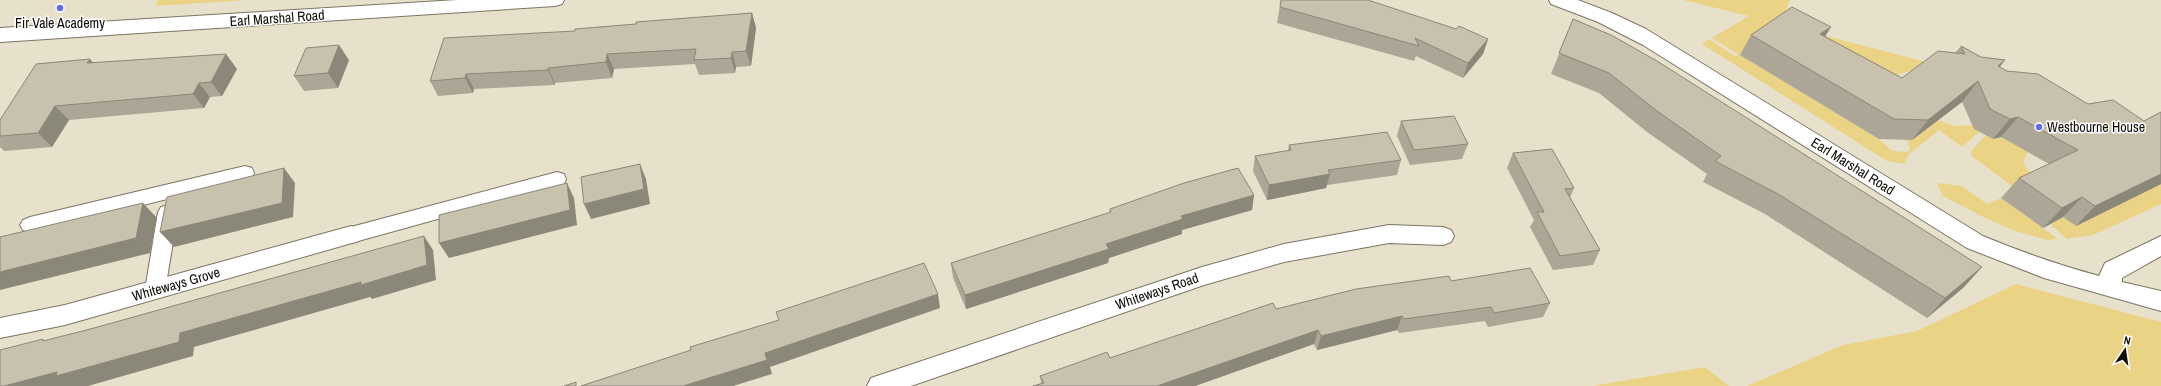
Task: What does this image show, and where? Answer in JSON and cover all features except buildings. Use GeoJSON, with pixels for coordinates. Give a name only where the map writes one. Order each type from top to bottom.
{"type":"FeatureCollection","features":[{"type":"Feature","properties":{"kind":"street","name":"Earl Marshal Road"},"geometry":{"type":"LineString","coordinates":[[0,35],[555,0]]}},
{"type":"Feature","properties":{"kind":"street","name":"Earl Marshal Road"},"geometry":{"type":"LineString","coordinates":[[1558,0],[1581,7],[1618,22],[1650,40],[1975,242],[2011,259],[2161,301]]}},
{"type":"Feature","properties":{"kind":"street","name":"Whiteways Road"},"geometry":{"type":"LineString","coordinates":[[880,386],[1202,276],[1284,253],[1389,234],[1443,236]]}},
{"type":"Feature","properties":{"kind":"street","name":"Whiteways Grove"},"geometry":{"type":"LineString","coordinates":[[0,328],[65,315],[351,235]]}},
{"type":"Feature","properties":{"kind":"street"},"geometry":{"type":"LineString","coordinates":[[2112,288],[2110,278],[2113,270],[2161,245]]}},
{"type":"Feature","properties":{"kind":"lane"},"geometry":{"type":"LineString","coordinates":[[30,225],[245,173]]}},
{"type":"Feature","properties":{"kind":"lane"},"geometry":{"type":"LineString","coordinates":[[351,235],[557,179]]}},
{"type":"Feature","properties":{"kind":"lane"},"geometry":{"type":"LineString","coordinates":[[155,290],[172,190]]}},
{"type":"Feature","properties":{"kind":"shaded area"},"geometry":{"type":"Polygon","coordinates":[[[158,0],[248,0],[155,6],[158,0]]]}},
{"type":"Feature","properties":{"kind":"shaded area"},"geometry":{"type":"Polygon","coordinates":[[[1683,0],[1790,0],[1781,27],[1740,55],[1879,139],[1892,151],[1907,152],[1910,149],[1907,140],[1938,120],[1954,126],[1972,125],[1974,129],[1979,132],[1962,147],[1939,130],[1908,155],[1905,164],[1887,161],[1702,44],[1709,39],[1735,56],[1739,55],[1712,38],[1749,16],[1683,0]]]}},
{"type":"Feature","properties":{"kind":"shaded area"},"geometry":{"type":"Polygon","coordinates":[[[1784,25],[1930,63],[1924,68],[1895,75],[1784,25]]]}},
{"type":"Feature","properties":{"kind":"shaded area"},"geometry":{"type":"Polygon","coordinates":[[[1986,135],[1993,139],[2001,137],[2028,152],[2023,162],[2028,170],[2041,179],[2017,190],[1972,156],[1971,151],[1986,135]]]}},
{"type":"Feature","properties":{"kind":"shaded area"},"geometry":{"type":"Polygon","coordinates":[[[1937,183],[1962,186],[1987,204],[2001,198],[2058,239],[2048,240],[2015,231],[1983,217],[1943,196],[1937,183]]]}},
{"type":"Feature","properties":{"kind":"shaded area"},"geometry":{"type":"Polygon","coordinates":[[[2161,184],[2161,204],[2093,235],[2067,239],[2050,224],[2063,217],[2076,226],[2161,184]]]}},
{"type":"Feature","properties":{"kind":"shaded area"},"geometry":{"type":"Polygon","coordinates":[[[2016,284],[2161,322],[2161,386],[1747,386],[1843,345],[1917,331],[2016,284]]]}},
{"type":"Feature","properties":{"kind":"shaded area"},"geometry":{"type":"Polygon","coordinates":[[[1705,367],[1729,386],[1592,386],[1705,367]]]}},
{"type":"Feature","properties":{"kind":"place","name":"Fir Vale Academy"},"geometry":{"type":"Point","coordinates":[60,8]}},
{"type":"Feature","properties":{"kind":"place","name":"Westbourne House"},"geometry":{"type":"Point","coordinates":[2039,127]}}]}
